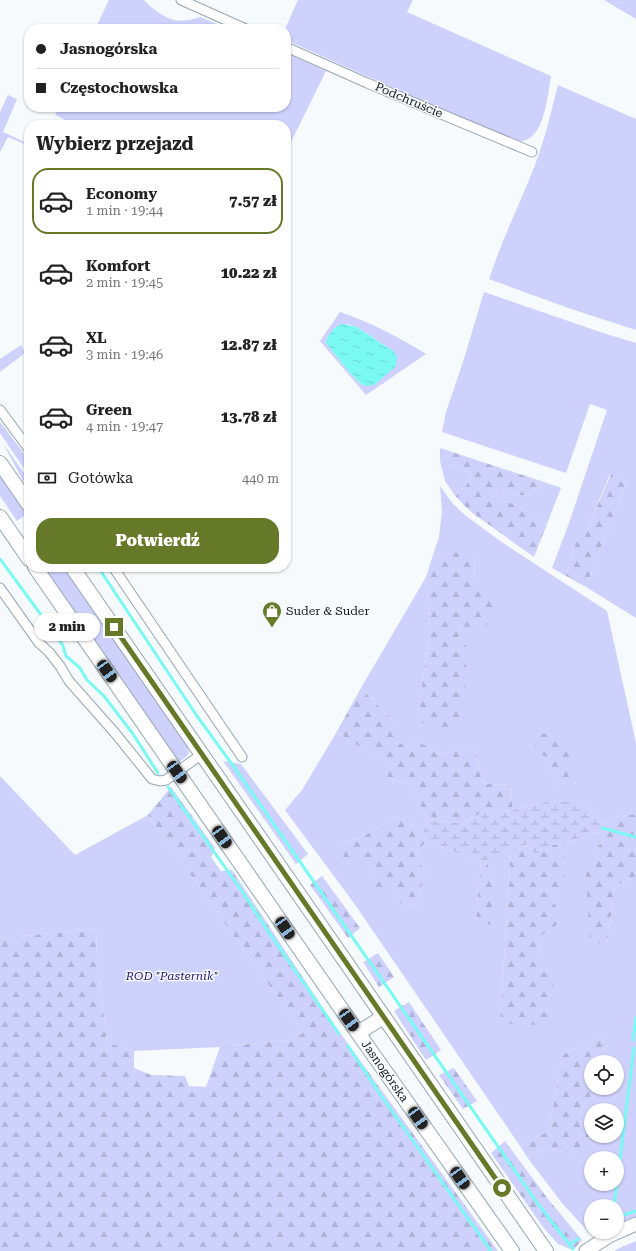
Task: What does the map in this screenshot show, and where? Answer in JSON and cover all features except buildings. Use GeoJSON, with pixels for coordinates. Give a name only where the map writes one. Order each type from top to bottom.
{"type":"FeatureCollection","features":[{"type":"Feature","properties":{"kind":"main road"},"geometry":{"type":"LineString","coordinates":[[0,464],[24,498]]}},
{"type":"Feature","properties":{"kind":"main road"},"geometry":{"type":"LineString","coordinates":[[0,517],[24,547]]}},
{"type":"Feature","properties":{"kind":"main road","name":"Jasnogórska"},"geometry":{"type":"LineString","coordinates":[[38,572],[358,1033],[512,1251]]}},
{"type":"Feature","properties":{"kind":"main road"},"geometry":{"type":"LineString","coordinates":[[75,572],[546,1251]]}},
{"type":"Feature","properties":{"kind":"main road"},"geometry":{"type":"LineString","coordinates":[[358,1033],[383,1017]]}},
{"type":"Feature","properties":{"kind":"street"},"geometry":{"type":"LineString","coordinates":[[181,0],[235,24]]}},
{"type":"Feature","properties":{"kind":"street","name":"Podchruście"},"geometry":{"type":"LineString","coordinates":[[291,49],[374,86],[532,152]]}},
{"type":"Feature","properties":{"kind":"street"},"geometry":{"type":"LineString","coordinates":[[0,410],[24,442]]}},
{"type":"Feature","properties":{"kind":"street"},"geometry":{"type":"LineString","coordinates":[[116,572],[242,757]]}},
{"type":"Feature","properties":{"kind":"street"},"geometry":{"type":"LineString","coordinates":[[0,588],[39,643],[49,652],[60,666],[69,681],[115,733],[152,780],[166,780],[202,754]]}},
{"type":"Feature","properties":{"kind":"street"},"geometry":{"type":"LineString","coordinates":[[592,1249],[609,1236],[636,1224]]}},
{"type":"Feature","properties":{"kind":"green space"},"geometry":{"type":"Polygon","coordinates":[[[109,0],[144,0],[156,11],[171,19],[186,20],[200,17],[217,24],[97,24],[109,0]]]}},
{"type":"Feature","properties":{"kind":"green space"},"geometry":{"type":"Polygon","coordinates":[[[298,0],[413,0],[407,12],[551,76],[547,102],[538,129],[526,140],[511,141],[291,42],[291,24],[287,24],[298,0]]]}},
{"type":"Feature","properties":{"kind":"green space"},"geometry":{"type":"Polygon","coordinates":[[[604,0],[636,0],[636,19],[604,0]]]}},
{"type":"Feature","properties":{"kind":"green space"},"geometry":{"type":"Polygon","coordinates":[[[291,55],[326,71],[291,142],[291,120],[66,120],[55,115],[56,112],[291,112],[291,55]]]}},
{"type":"Feature","properties":{"kind":"green space"},"geometry":{"type":"Polygon","coordinates":[[[558,85],[636,119],[636,330],[571,309],[489,279],[539,155],[558,85]]]}},
{"type":"Feature","properties":{"kind":"green space"},"geometry":{"type":"Polygon","coordinates":[[[8,95],[17,99],[3,132],[24,142],[24,144],[8,137],[0,152],[0,112],[8,95]]]}},
{"type":"Feature","properties":{"kind":"green space"},"geometry":{"type":"Polygon","coordinates":[[[484,292],[636,343],[636,618],[586,587],[627,481],[610,474],[585,535],[578,535],[566,576],[552,568],[569,523],[607,410],[590,404],[566,473],[442,432],[446,412],[484,292]]]}},
{"type":"Feature","properties":{"kind":"green space"},"geometry":{"type":"Polygon","coordinates":[[[340,312],[384,330],[426,354],[366,395],[320,341],[340,312]],[[347,324],[326,343],[350,373],[361,384],[393,351],[355,326],[347,324]]]}},
{"type":"Feature","properties":{"kind":"green space"},"geometry":{"type":"Polygon","coordinates":[[[21,345],[24,351],[24,354],[0,372],[0,359],[21,345]]]}},
{"type":"Feature","properties":{"kind":"green space"},"geometry":{"type":"Polygon","coordinates":[[[0,422],[24,453],[24,469],[0,433],[0,422]]]}},
{"type":"Feature","properties":{"kind":"green space"},"geometry":{"type":"Polygon","coordinates":[[[5,447],[24,473],[24,483],[5,447]]]}},
{"type":"Feature","properties":{"kind":"green space"},"geometry":{"type":"Polygon","coordinates":[[[440,448],[544,482],[528,496],[492,491],[491,496],[516,505],[547,524],[534,557],[471,512],[456,497],[459,488],[465,489],[471,473],[440,461],[440,448]]]}},
{"type":"Feature","properties":{"kind":"green space"},"geometry":{"type":"Polygon","coordinates":[[[440,461],[471,473],[465,489],[459,488],[456,497],[445,481],[440,461]]]}},
{"type":"Feature","properties":{"kind":"green space"},"geometry":{"type":"Polygon","coordinates":[[[611,474],[627,481],[586,587],[566,576],[578,535],[585,535],[611,474]]]}},
{"type":"Feature","properties":{"kind":"green space"},"geometry":{"type":"Polygon","coordinates":[[[0,476],[24,510],[24,516],[17,521],[0,496],[0,476]]]}},
{"type":"Feature","properties":{"kind":"green space"},"geometry":{"type":"Polygon","coordinates":[[[544,482],[561,488],[547,524],[516,505],[491,496],[492,491],[528,496],[544,482]]]}},
{"type":"Feature","properties":{"kind":"green space"},"geometry":{"type":"Polygon","coordinates":[[[440,486],[453,504],[466,516],[503,543],[607,611],[636,743],[636,814],[620,816],[603,823],[580,802],[546,802],[513,810],[510,786],[484,783],[474,748],[438,754],[418,741],[408,746],[396,742],[396,724],[361,688],[426,577],[430,631],[417,719],[459,640],[461,626],[475,587],[474,555],[466,551],[432,558],[439,537],[442,511],[440,486]],[[535,750],[546,757],[560,788],[571,751],[535,750]]]}},
{"type":"Feature","properties":{"kind":"green space"},"geometry":{"type":"Polygon","coordinates":[[[466,550],[474,555],[475,587],[488,588],[497,598],[487,626],[461,627],[459,640],[467,647],[463,729],[436,731],[417,719],[430,631],[426,577],[432,558],[466,550]]]}},
{"type":"Feature","properties":{"kind":"green space"},"geometry":{"type":"Polygon","coordinates":[[[47,572],[66,572],[187,745],[189,752],[187,756],[179,762],[47,572]]]}},
{"type":"Feature","properties":{"kind":"green space"},"geometry":{"type":"Polygon","coordinates":[[[361,688],[396,724],[396,742],[408,746],[418,741],[438,754],[474,748],[484,783],[510,786],[513,810],[482,813],[461,823],[428,820],[409,784],[385,777],[385,761],[336,733],[361,688]]]}},
{"type":"Feature","properties":{"kind":"green space"},"geometry":{"type":"Polygon","coordinates":[[[336,733],[385,761],[385,777],[409,784],[428,820],[423,832],[398,817],[363,836],[337,846],[361,857],[375,878],[394,893],[395,902],[417,907],[425,871],[418,859],[418,853],[426,842],[481,861],[476,921],[493,886],[487,861],[511,849],[500,1023],[541,958],[538,938],[559,909],[553,902],[554,890],[564,856],[558,845],[601,832],[603,841],[595,849],[607,944],[615,886],[631,879],[636,879],[636,1217],[624,1221],[624,1199],[584,1199],[584,1227],[562,1203],[527,1157],[545,1148],[573,1154],[580,1111],[584,1106],[584,1143],[624,1143],[624,1103],[586,1103],[590,1098],[590,1095],[624,1095],[624,1055],[596,1055],[608,1046],[601,1037],[562,1055],[549,1131],[520,1146],[356,906],[285,810],[302,790],[336,733]]]}},
{"type":"Feature","properties":{"kind":"green space"},"geometry":{"type":"Polygon","coordinates":[[[539,733],[561,736],[571,751],[571,785],[560,788],[546,757],[534,750],[539,733]]]}},
{"type":"Feature","properties":{"kind":"green space"},"geometry":{"type":"Polygon","coordinates":[[[223,761],[241,764],[308,854],[296,864],[223,761]]]}},
{"type":"Feature","properties":{"kind":"green space","name":"ROD \"Pasternik\""},"geometry":{"type":"Polygon","coordinates":[[[0,776],[75,855],[148,815],[303,1033],[288,1040],[220,1047],[134,1051],[107,1042],[97,961],[96,929],[0,938],[0,776]]]}},
{"type":"Feature","properties":{"kind":"green space"},"geometry":{"type":"Polygon","coordinates":[[[171,787],[215,848],[211,857],[221,871],[232,870],[333,1023],[498,1251],[0,1251],[0,938],[96,929],[97,961],[107,1042],[134,1051],[134,1068],[151,1075],[185,1076],[189,1086],[206,1087],[220,1047],[288,1040],[303,1033],[148,815],[171,787]]]}},
{"type":"Feature","properties":{"kind":"green space"},"geometry":{"type":"Polygon","coordinates":[[[546,802],[580,802],[603,823],[601,832],[558,845],[549,845],[541,853],[534,853],[529,845],[521,846],[487,861],[481,861],[426,842],[423,832],[428,820],[461,823],[482,813],[513,810],[546,802]]]}},
{"type":"Feature","properties":{"kind":"green space"},"geometry":{"type":"Polygon","coordinates":[[[636,814],[636,879],[631,879],[615,886],[607,944],[590,942],[586,873],[595,849],[603,841],[601,832],[603,823],[620,816],[636,814]]]}},
{"type":"Feature","properties":{"kind":"green space"},"geometry":{"type":"Polygon","coordinates":[[[398,817],[423,832],[426,842],[418,853],[418,859],[425,871],[417,907],[395,902],[394,893],[376,888],[375,878],[361,858],[344,859],[337,846],[363,836],[398,817]]]}},
{"type":"Feature","properties":{"kind":"green space"},"geometry":{"type":"Polygon","coordinates":[[[558,845],[564,856],[564,883],[554,890],[553,902],[559,909],[559,923],[538,938],[541,958],[555,969],[550,1017],[538,1025],[500,1023],[511,849],[521,846],[558,845]]]}},
{"type":"Feature","properties":{"kind":"green space"},"geometry":{"type":"Polygon","coordinates":[[[481,861],[487,861],[493,886],[491,925],[476,921],[481,861]]]}},
{"type":"Feature","properties":{"kind":"green space"},"geometry":{"type":"Polygon","coordinates":[[[322,876],[360,928],[348,938],[310,885],[322,876]]]}},
{"type":"Feature","properties":{"kind":"green space"},"geometry":{"type":"Polygon","coordinates":[[[378,953],[394,977],[379,987],[363,962],[378,953]]]}},
{"type":"Feature","properties":{"kind":"green space"},"geometry":{"type":"Polygon","coordinates":[[[409,1002],[441,1050],[426,1060],[394,1011],[409,1002]]]}},
{"type":"Feature","properties":{"kind":"green space"},"geometry":{"type":"Polygon","coordinates":[[[601,1037],[608,1046],[596,1055],[584,1055],[584,1095],[590,1095],[590,1098],[586,1103],[584,1103],[584,1106],[580,1111],[584,1123],[584,1143],[590,1143],[591,1145],[573,1154],[545,1148],[527,1157],[520,1146],[549,1131],[562,1055],[601,1037]]]}},
{"type":"Feature","properties":{"kind":"green space"},"geometry":{"type":"Polygon","coordinates":[[[454,1068],[477,1101],[463,1109],[439,1075],[454,1068]]]}},
{"type":"Feature","properties":{"kind":"green space"},"geometry":{"type":"Polygon","coordinates":[[[505,1141],[548,1199],[582,1240],[575,1248],[570,1249],[558,1244],[543,1227],[491,1153],[505,1141]]]}},
{"type":"Feature","properties":{"kind":"green space"},"geometry":{"type":"Polygon","coordinates":[[[636,1241],[636,1251],[615,1251],[615,1250],[636,1241]]]}},
{"type":"Feature","properties":{"kind":"water"},"geometry":{"type":"Polygon","coordinates":[[[342,324],[355,326],[393,351],[397,357],[396,366],[374,385],[367,386],[361,384],[350,373],[326,343],[326,340],[331,332],[342,324]]]}},
{"type":"Feature","properties":{"kind":"waterway"},"geometry":{"type":"LineString","coordinates":[[0,559],[58,638],[63,646],[66,656],[80,668],[87,680],[104,696],[133,734],[158,773]]}},
{"type":"Feature","properties":{"kind":"waterway"},"geometry":{"type":"LineString","coordinates":[[101,572],[197,716],[538,1204],[573,1249]]}},
{"type":"Feature","properties":{"kind":"waterway"},"geometry":{"type":"LineString","coordinates":[[168,787],[239,887],[339,1034]]}},
{"type":"Feature","properties":{"kind":"waterway"},"geometry":{"type":"LineString","coordinates":[[602,828],[636,837]]}},
{"type":"Feature","properties":{"kind":"waterway"},"geometry":{"type":"LineString","coordinates":[[633,1040],[636,1018]]}},
{"type":"Feature","properties":{"kind":"waterway"},"geometry":{"type":"LineString","coordinates":[[348,1046],[382,1097],[491,1251]]}},
{"type":"Feature","properties":{"kind":"waterway"},"geometry":{"type":"LineString","coordinates":[[615,1199],[634,1048]]}},
{"type":"Feature","properties":{"kind":"waterway"},"geometry":{"type":"LineString","coordinates":[[624,1215],[636,1211]]}},
{"type":"Feature","properties":{"kind":"waterway"},"geometry":{"type":"LineString","coordinates":[[570,1244],[578,1239]]}},
{"type":"Feature","properties":{"kind":"place","name":"Suder & Suder"},"geometry":{"type":"Point","coordinates":[272,628]}},
{"type":"Feature","properties":{"kind":"route"},"geometry":{"type":"LineString","coordinates":[[114,627],[502,1188]]}}]}
